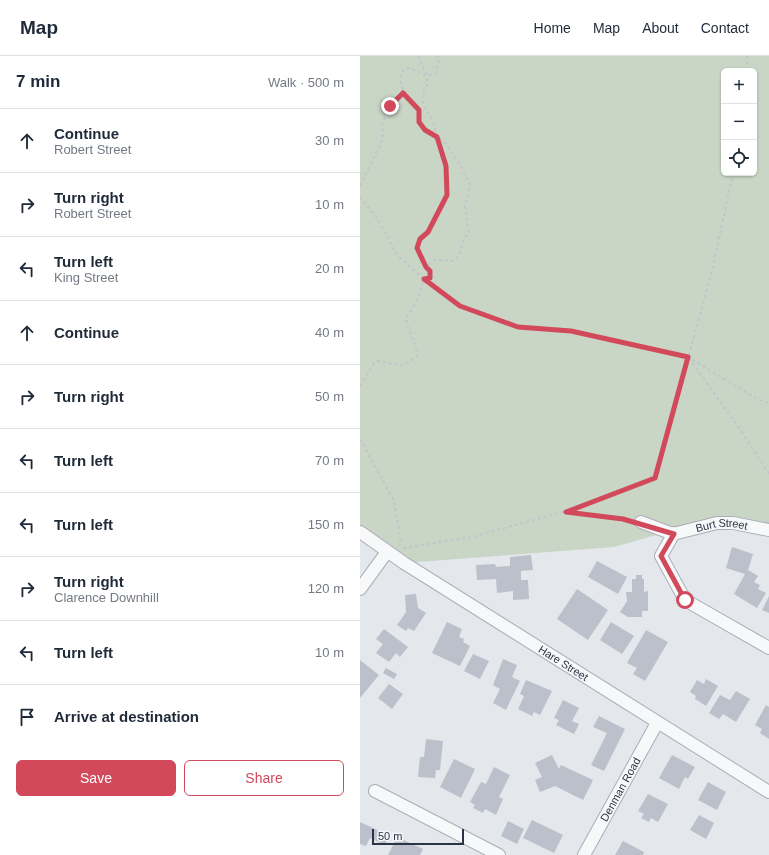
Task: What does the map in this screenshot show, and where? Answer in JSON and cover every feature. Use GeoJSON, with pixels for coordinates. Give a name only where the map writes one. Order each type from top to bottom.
{"type":"FeatureCollection","features":[{"type":"Feature","properties":{"kind":"street"},"geometry":{"type":"LineString","coordinates":[[640,522],[674,534],[661,556],[685,600],[769,648]]}},
{"type":"Feature","properties":{"kind":"street","name":"Burt Street"},"geometry":{"type":"LineString","coordinates":[[674,534],[717,523],[733,523],[769,530]]}},
{"type":"Feature","properties":{"kind":"street","name":"Hare Street"},"geometry":{"type":"LineString","coordinates":[[360,532],[387,552],[769,792]]}},
{"type":"Feature","properties":{"kind":"street"},"geometry":{"type":"LineString","coordinates":[[360,589],[387,552]]}},
{"type":"Feature","properties":{"kind":"street","name":"Denman Road"},"geometry":{"type":"LineString","coordinates":[[584,855],[657,723]]}},
{"type":"Feature","properties":{"kind":"street"},"geometry":{"type":"LineString","coordinates":[[375,791],[499,855]]}},
{"type":"Feature","properties":{"kind":"path"},"geometry":{"type":"LineString","coordinates":[[418,56],[427,76],[427,86],[424,89],[423,104],[433,121],[446,166],[447,195],[428,232],[420,239],[417,248],[426,267],[430,271],[430,278],[424,279]]}},
{"type":"Feature","properties":{"kind":"path"},"geometry":{"type":"LineString","coordinates":[[426,267],[434,260],[455,261],[461,253],[463,238],[469,233],[465,206],[470,185],[460,164],[447,145],[425,130],[419,122],[419,110],[403,93],[401,75],[404,70],[410,68],[427,76],[435,74],[439,60],[437,56]]}},
{"type":"Feature","properties":{"kind":"path"},"geometry":{"type":"LineString","coordinates":[[747,56],[748,68]]}},
{"type":"Feature","properties":{"kind":"path"},"geometry":{"type":"LineString","coordinates":[[360,186],[383,139],[382,124],[390,106],[403,93]]}},
{"type":"Feature","properties":{"kind":"path"},"geometry":{"type":"LineString","coordinates":[[360,439],[394,501],[401,542],[398,549],[472,537],[566,512],[655,478],[712,271],[732,176]]}},
{"type":"Feature","properties":{"kind":"path"},"geometry":{"type":"LineString","coordinates":[[360,197],[377,218],[397,255],[424,279],[460,306],[518,327],[571,331],[688,357],[759,400],[769,403]]}},
{"type":"Feature","properties":{"kind":"path"},"geometry":{"type":"LineString","coordinates":[[360,386],[374,363],[378,361],[401,365],[409,363],[417,356],[417,344],[406,325],[406,318],[416,303],[424,279]]}},
{"type":"Feature","properties":{"kind":"path"},"geometry":{"type":"LineString","coordinates":[[688,357],[742,432],[769,474]]}},
{"type":"Feature","properties":{"kind":"path"},"geometry":{"type":"LineString","coordinates":[[566,512],[640,522]]}},
{"type":"Feature","properties":{"kind":"green space"},"geometry":{"type":"Polygon","coordinates":[[[360,56],[769,56],[769,523],[716,518],[614,547],[404,563],[360,532],[360,56]]]}},
{"type":"Feature","properties":{"kind":"building"},"geometry":{"type":"Polygon","coordinates":[[[732,547],[753,554],[748,570],[758,576],[754,582],[760,585],[758,589],[766,593],[757,608],[734,594],[745,574],[726,568],[732,547]]]}},
{"type":"Feature","properties":{"kind":"building"},"geometry":{"type":"Polygon","coordinates":[[[531,555],[533,570],[521,571],[521,580],[528,580],[529,599],[513,600],[513,591],[497,593],[496,579],[477,580],[476,565],[495,564],[496,567],[510,566],[510,557],[531,555]]]}},
{"type":"Feature","properties":{"kind":"building"},"geometry":{"type":"Polygon","coordinates":[[[597,561],[627,577],[618,594],[588,577],[597,561]]]}},
{"type":"Feature","properties":{"kind":"building"},"geometry":{"type":"Polygon","coordinates":[[[636,575],[642,575],[642,579],[644,579],[644,592],[648,591],[648,611],[642,611],[642,617],[628,617],[620,612],[627,601],[626,592],[632,592],[632,579],[636,579],[636,575]]]}},
{"type":"Feature","properties":{"kind":"building"},"geometry":{"type":"Polygon","coordinates":[[[577,589],[608,610],[588,640],[557,619],[577,589]]]}},
{"type":"Feature","properties":{"kind":"building"},"geometry":{"type":"Polygon","coordinates":[[[416,594],[418,608],[426,613],[414,631],[408,628],[406,631],[397,625],[406,612],[405,595],[416,594]]]}},
{"type":"Feature","properties":{"kind":"building"},"geometry":{"type":"Polygon","coordinates":[[[769,596],[769,613],[762,610],[769,596]]]}},
{"type":"Feature","properties":{"kind":"building"},"geometry":{"type":"Polygon","coordinates":[[[447,622],[462,629],[459,637],[464,639],[463,642],[470,646],[460,666],[432,653],[447,622]]]}},
{"type":"Feature","properties":{"kind":"building"},"geometry":{"type":"Polygon","coordinates":[[[611,622],[634,636],[622,654],[600,640],[611,622]]]}},
{"type":"Feature","properties":{"kind":"building"},"geometry":{"type":"Polygon","coordinates":[[[384,629],[408,647],[400,657],[396,653],[389,662],[376,653],[383,644],[376,639],[384,629]]]}},
{"type":"Feature","properties":{"kind":"building"},"geometry":{"type":"Polygon","coordinates":[[[646,630],[668,642],[645,681],[633,674],[637,668],[627,663],[646,630]]]}},
{"type":"Feature","properties":{"kind":"building"},"geometry":{"type":"Polygon","coordinates":[[[473,654],[489,661],[480,679],[464,671],[473,654]]]}},
{"type":"Feature","properties":{"kind":"building"},"geometry":{"type":"Polygon","coordinates":[[[503,659],[517,665],[512,677],[520,681],[506,710],[493,703],[500,689],[493,685],[503,659]]]}},
{"type":"Feature","properties":{"kind":"building"},"geometry":{"type":"Polygon","coordinates":[[[360,660],[379,675],[360,698],[360,660]]]}},
{"type":"Feature","properties":{"kind":"building"},"geometry":{"type":"Polygon","coordinates":[[[386,668],[397,674],[394,679],[383,673],[386,668]]]}},
{"type":"Feature","properties":{"kind":"building"},"geometry":{"type":"Polygon","coordinates":[[[706,679],[718,686],[706,706],[695,699],[696,696],[690,692],[697,680],[704,684],[706,679]]]}},
{"type":"Feature","properties":{"kind":"building"},"geometry":{"type":"Polygon","coordinates":[[[526,680],[552,691],[540,715],[534,712],[532,716],[518,709],[524,696],[520,694],[526,680]]]}},
{"type":"Feature","properties":{"kind":"building"},"geometry":{"type":"Polygon","coordinates":[[[389,684],[403,694],[392,709],[378,698],[389,684]]]}},
{"type":"Feature","properties":{"kind":"building"},"geometry":{"type":"Polygon","coordinates":[[[736,691],[750,699],[736,722],[723,714],[719,719],[709,713],[720,695],[730,700],[736,691]]]}},
{"type":"Feature","properties":{"kind":"building"},"geometry":{"type":"Polygon","coordinates":[[[563,700],[579,708],[572,721],[579,724],[574,734],[556,725],[559,720],[554,718],[563,700]]]}},
{"type":"Feature","properties":{"kind":"building"},"geometry":{"type":"Polygon","coordinates":[[[766,705],[769,707],[769,739],[760,733],[762,729],[755,725],[766,705]]]}},
{"type":"Feature","properties":{"kind":"building"},"geometry":{"type":"Polygon","coordinates":[[[599,716],[625,729],[604,771],[591,765],[607,733],[593,727],[599,716]]]}},
{"type":"Feature","properties":{"kind":"building"},"geometry":{"type":"Polygon","coordinates":[[[426,739],[443,741],[440,770],[436,770],[435,778],[418,777],[420,757],[424,757],[426,739]]]}},
{"type":"Feature","properties":{"kind":"building"},"geometry":{"type":"Polygon","coordinates":[[[552,755],[559,769],[561,765],[593,780],[583,800],[555,786],[540,792],[535,780],[542,777],[535,763],[552,755]]]}},
{"type":"Feature","properties":{"kind":"building"},"geometry":{"type":"Polygon","coordinates":[[[672,755],[695,767],[688,779],[685,777],[679,789],[659,778],[672,755]]]}},
{"type":"Feature","properties":{"kind":"building"},"geometry":{"type":"Polygon","coordinates":[[[454,759],[475,769],[461,798],[440,787],[454,759]]]}},
{"type":"Feature","properties":{"kind":"building"},"geometry":{"type":"Polygon","coordinates":[[[494,767],[510,775],[499,797],[503,799],[496,815],[485,809],[483,813],[473,808],[475,805],[470,802],[481,782],[486,784],[494,767]]]}},
{"type":"Feature","properties":{"kind":"building"},"geometry":{"type":"Polygon","coordinates":[[[708,782],[726,792],[717,810],[698,800],[708,782]]]}},
{"type":"Feature","properties":{"kind":"building"},"geometry":{"type":"Polygon","coordinates":[[[648,794],[668,804],[658,822],[651,818],[649,822],[641,818],[644,814],[638,811],[648,794]]]}},
{"type":"Feature","properties":{"kind":"building"},"geometry":{"type":"Polygon","coordinates":[[[699,815],[714,823],[706,839],[690,830],[699,815]]]}},
{"type":"Feature","properties":{"kind":"building"},"geometry":{"type":"Polygon","coordinates":[[[532,820],[563,835],[554,853],[523,838],[532,820]]]}},
{"type":"Feature","properties":{"kind":"building"},"geometry":{"type":"Polygon","coordinates":[[[508,821],[524,829],[517,844],[501,836],[508,821]]]}},
{"type":"Feature","properties":{"kind":"building"},"geometry":{"type":"Polygon","coordinates":[[[360,822],[390,836],[385,845],[370,838],[366,846],[360,844],[360,822]]]}},
{"type":"Feature","properties":{"kind":"building"},"geometry":{"type":"Polygon","coordinates":[[[397,837],[423,849],[420,855],[388,855],[397,837]]]}},
{"type":"Feature","properties":{"kind":"building"},"geometry":{"type":"Polygon","coordinates":[[[623,841],[644,852],[643,855],[615,855],[623,841]]]}},
{"type":"Feature","properties":{"kind":"route"},"geometry":{"type":"LineString","coordinates":[[390,106],[403,93],[408,97],[419,110],[419,122],[425,130],[437,137],[442,148],[446,166],[448,184],[447,195],[428,232],[420,239],[417,248],[418,254],[430,271],[430,278],[424,279],[460,306],[518,327],[571,331],[688,357],[655,478],[566,512],[640,522],[674,534],[661,556],[685,600]]}}]}
